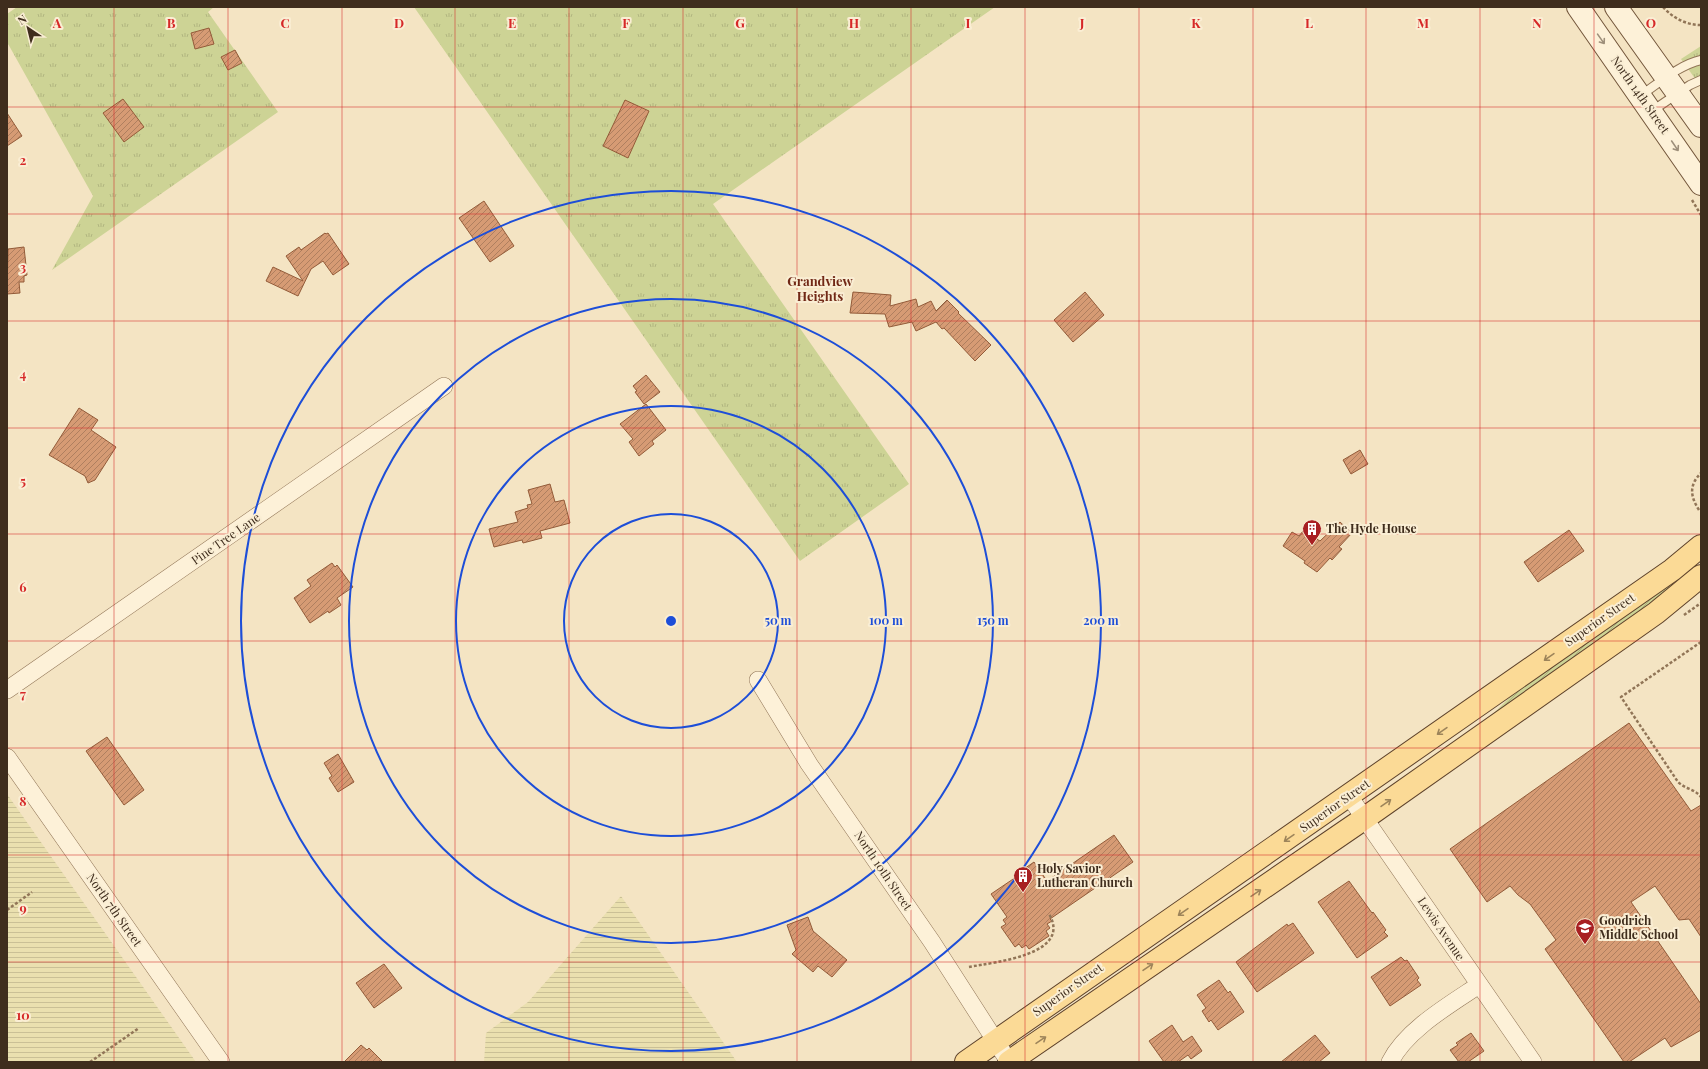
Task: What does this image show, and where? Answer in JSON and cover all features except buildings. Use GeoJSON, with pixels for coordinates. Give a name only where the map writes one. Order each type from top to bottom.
{"type":"FeatureCollection","features":[{"type":"Feature","properties":{"kind":"main road","name":"North 14th Street"},"geometry":{"type":"LineString","coordinates":[[1578,7],[1701,184]]}},
{"type":"Feature","properties":{"kind":"main road"},"geometry":{"type":"LineString","coordinates":[[1616,7],[1701,126]]}},
{"type":"Feature","properties":{"kind":"main road","name":"Superior Street"},"geometry":{"type":"LineString","coordinates":[[966,1062],[994,1041],[1349,796],[1672,570],[1701,546]]}},
{"type":"Feature","properties":{"kind":"main road"},"geometry":{"type":"LineString","coordinates":[[1009,1062],[1364,818],[1656,613],[1701,576]]}},
{"type":"Feature","properties":{"kind":"street","name":"Pine Tree Lane"},"geometry":{"type":"LineString","coordinates":[[7,690],[444,386]]}},
{"type":"Feature","properties":{"kind":"street","name":"North 10th Street"},"geometry":{"type":"LineString","coordinates":[[758,680],[809,764],[932,942],[994,1041],[1009,1062]]}},
{"type":"Feature","properties":{"kind":"street","name":"North 7th Street"},"geometry":{"type":"LineString","coordinates":[[7,757],[221,1062]]}},
{"type":"Feature","properties":{"kind":"street","name":"Lewis Avenue"},"geometry":{"type":"LineString","coordinates":[[1349,796],[1533,1062]]}},
{"type":"Feature","properties":{"kind":"street"},"geometry":{"type":"LineString","coordinates":[[1390,1062],[1407,1038],[1429,1020],[1479,985]]}},
{"type":"Feature","properties":{"kind":"lane"},"geometry":{"type":"LineString","coordinates":[[1646,104],[1672,86],[1693,62],[1701,60]]}},
{"type":"Feature","properties":{"kind":"lane"},"geometry":{"type":"LineString","coordinates":[[1646,104],[1672,86],[1701,80]]}},
{"type":"Feature","properties":{"kind":"path"},"geometry":{"type":"LineString","coordinates":[[1663,7],[1681,21],[1692,25],[1701,25]]}},
{"type":"Feature","properties":{"kind":"path"},"geometry":{"type":"LineString","coordinates":[[1699,510],[1691,494],[1691,485],[1701,473]]}},
{"type":"Feature","properties":{"kind":"path"},"geometry":{"type":"LineString","coordinates":[[1701,642],[1621,697],[1678,782],[1682,786],[1697,792],[1701,797]]}},
{"type":"Feature","properties":{"kind":"path"},"geometry":{"type":"LineString","coordinates":[[7,910],[32,892]]}},
{"type":"Feature","properties":{"kind":"path"},"geometry":{"type":"LineString","coordinates":[[969,967],[1027,955],[1049,942],[1054,934],[1053,921],[1049,914]]}},
{"type":"Feature","properties":{"kind":"path"},"geometry":{"type":"LineString","coordinates":[[90,1062],[140,1028]]}},
{"type":"Feature","properties":{"kind":"shaded area"},"geometry":{"type":"Polygon","coordinates":[[[7,794],[196,1062],[7,1062],[7,794]]]}},
{"type":"Feature","properties":{"kind":"shaded area"},"geometry":{"type":"Polygon","coordinates":[[[621,896],[737,1062],[484,1062],[486,1033],[528,1002],[621,896]]]}},
{"type":"Feature","properties":{"kind":"green space"},"geometry":{"type":"Polygon","coordinates":[[[17,7],[214,7],[208,12],[278,112],[52,270],[93,196],[7,42],[7,14],[17,7]]]}},
{"type":"Feature","properties":{"kind":"green space"},"geometry":{"type":"Polygon","coordinates":[[[414,7],[995,7],[713,204],[909,484],[800,561],[414,7]]]}},
{"type":"Feature","properties":{"kind":"green space"},"geometry":{"type":"Polygon","coordinates":[[[1701,46],[1701,87],[1681,59],[1701,46]]]}},
{"type":"Feature","properties":{"kind":"green space"},"geometry":{"type":"Polygon","coordinates":[[[1696,564],[1697,566],[1668,592],[1489,718],[1517,690],[1696,564]]]}},
{"type":"Feature","properties":{"kind":"place","name":"The Hyde House"},"geometry":{"type":"Point","coordinates":[1312,546]}},
{"type":"Feature","properties":{"kind":"place","name":"Holy Savior Lutheran Church"},"geometry":{"type":"Point","coordinates":[1023,893]}},
{"type":"Feature","properties":{"kind":"place","name":"Goodrich Middle School"},"geometry":{"type":"Point","coordinates":[1585,945]}},
{"type":"Feature","properties":{"kind":"district","name":"Grandview Heights"},"geometry":{"type":"Point","coordinates":[820,288]}}]}
